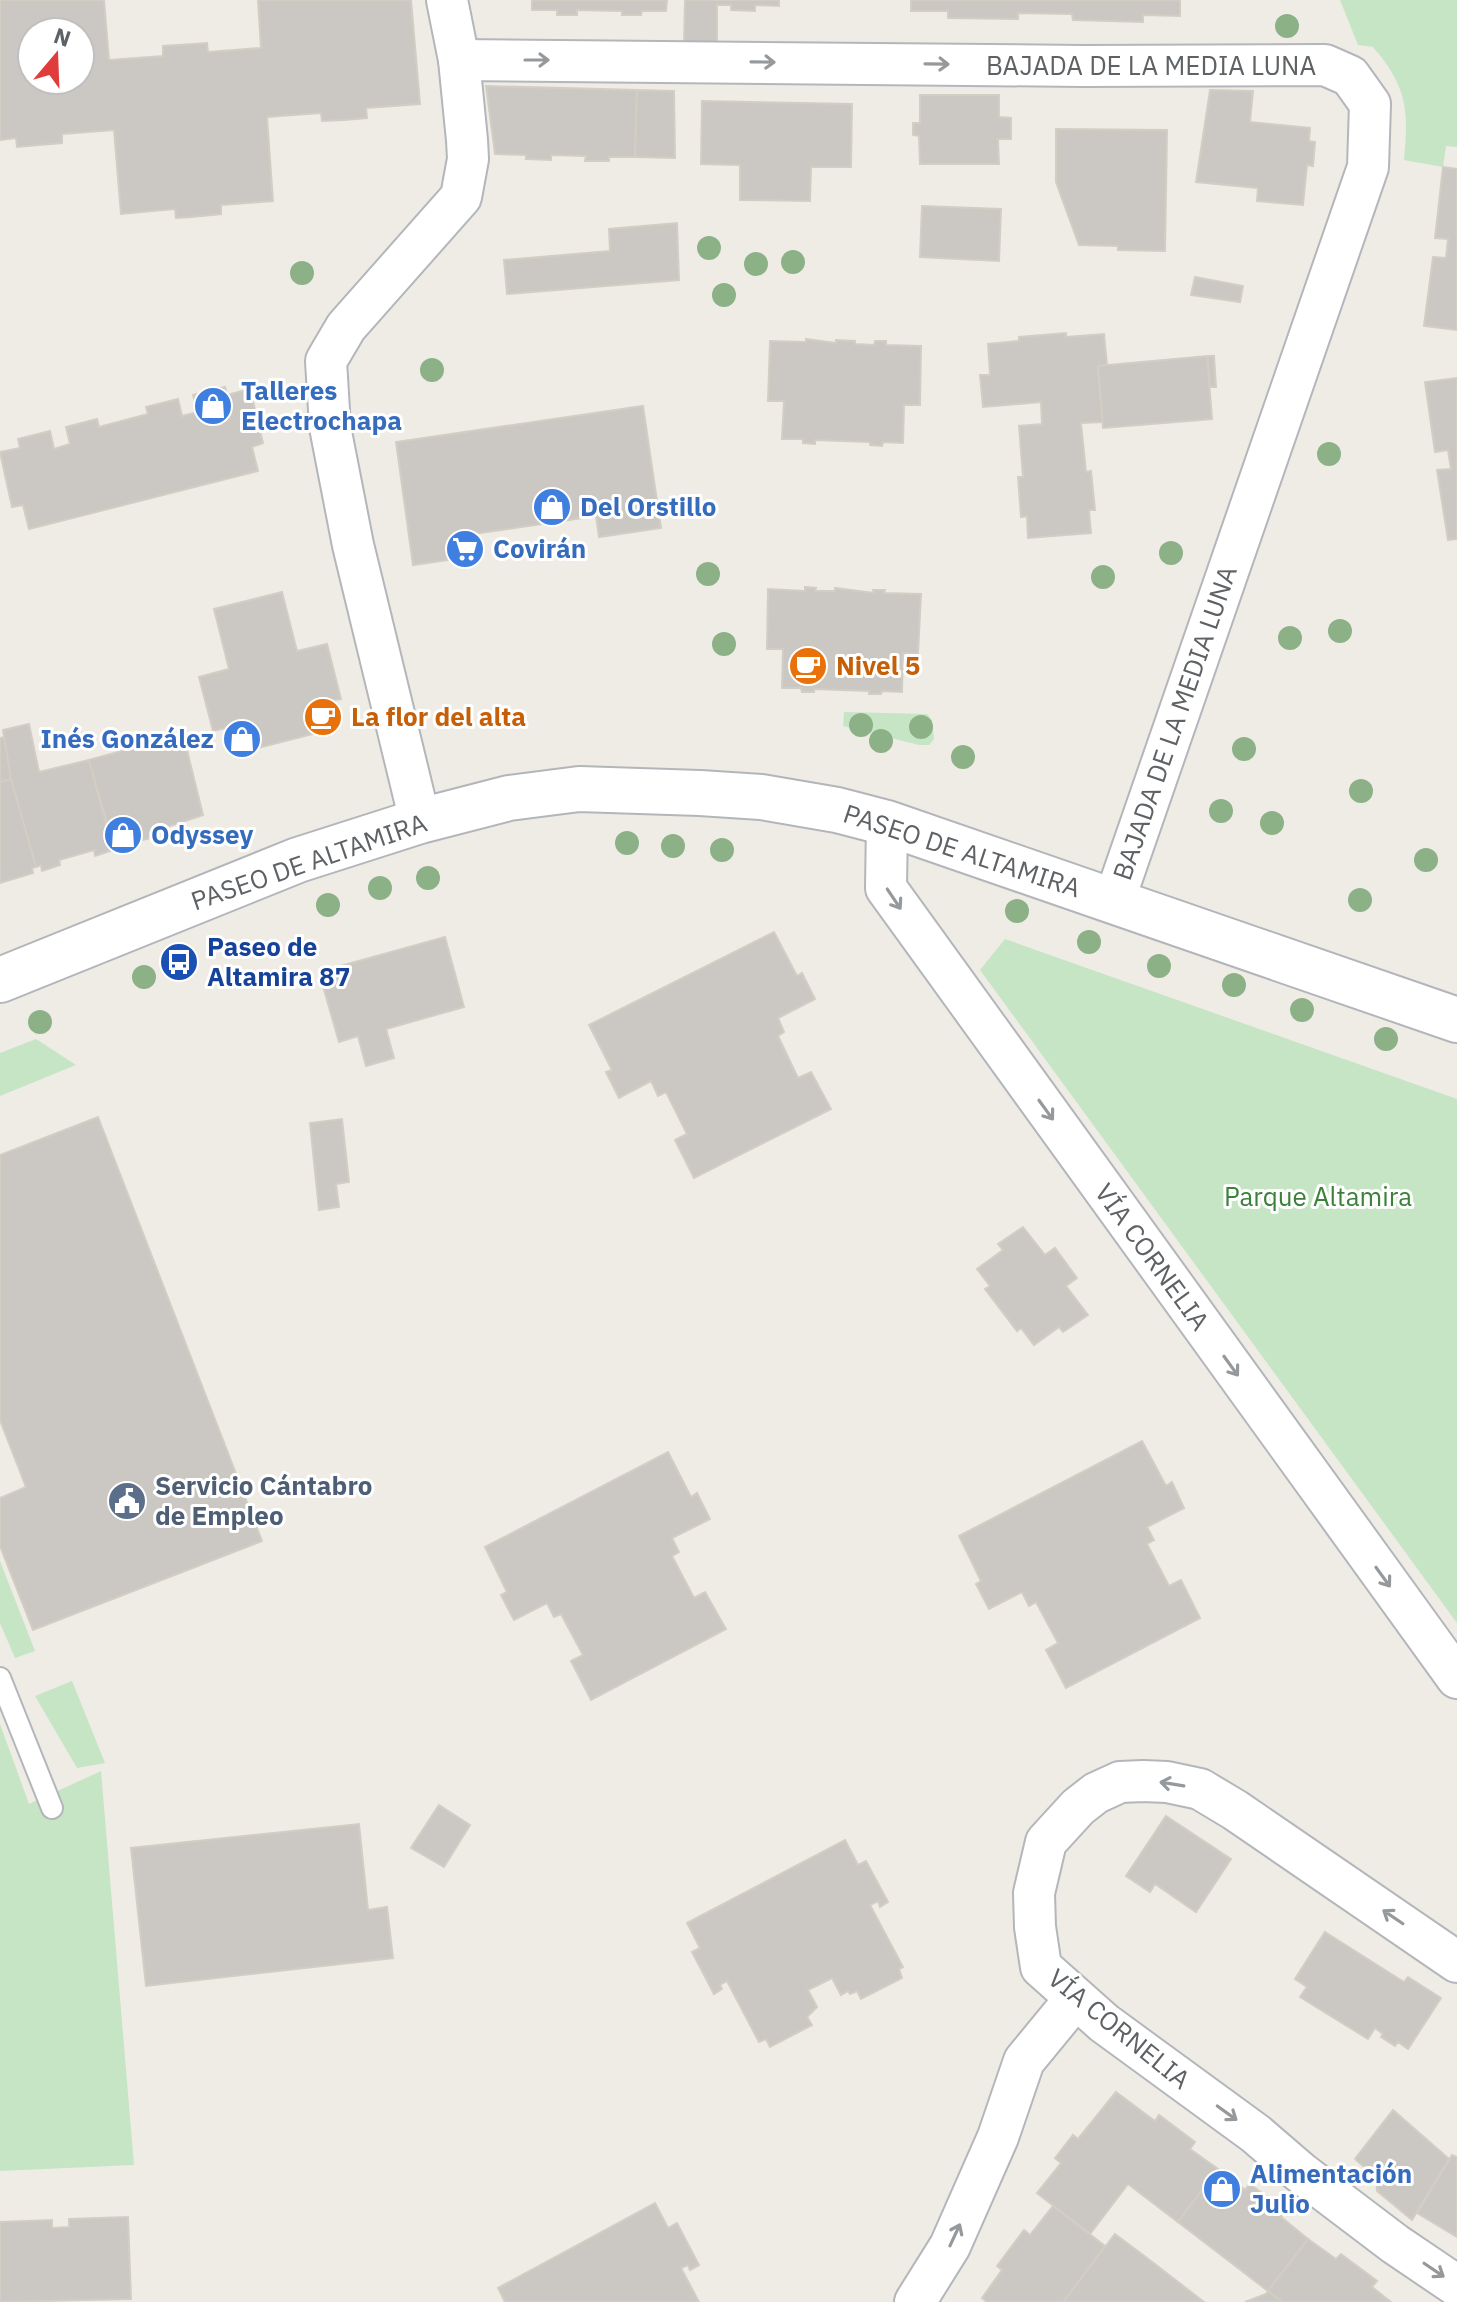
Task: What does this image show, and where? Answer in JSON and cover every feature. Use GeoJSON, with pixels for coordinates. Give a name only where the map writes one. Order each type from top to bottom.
{"type":"FeatureCollection","features":[{"type":"Feature","properties":{"kind":"main road","name":"PASEO DE ALTAMIRA"},"geometry":{"type":"LineString","coordinates":[[0,980],[242,882],[420,821],[509,798],[579,789],[761,797],[837,810],[887,823],[1457,1020]]}},
{"type":"Feature","properties":{"kind":"street"},"geometry":{"type":"LineString","coordinates":[[420,821],[353,545],[330,427],[326,361],[346,327],[461,197],[468,159],[459,60],[447,0]]}},
{"type":"Feature","properties":{"kind":"street","name":"BAJADA DE LA MEDIA LUNA"},"geometry":{"type":"LineString","coordinates":[[459,60],[1325,65],[1350,76],[1370,104],[1368,167],[1114,901]]}},
{"type":"Feature","properties":{"kind":"street","name":"VÍA CORNELIA"},"geometry":{"type":"LineString","coordinates":[[887,823],[886,888],[1457,1678]]}},
{"type":"Feature","properties":{"kind":"street","name":"VÍA CORNELIA"},"geometry":{"type":"LineString","coordinates":[[1457,1962],[1200,1789],[1167,1782],[1120,1782],[1096,1793],[1078,1807],[1046,1842],[1034,1893],[1041,1967],[1075,1999],[1256,2134],[1300,2172],[1395,2244],[1457,2286]]}},
{"type":"Feature","properties":{"kind":"street"},"geometry":{"type":"LineString","coordinates":[[915,2302],[950,2246],[998,2137],[1024,2061],[1075,1999]]}},
{"type":"Feature","properties":{"kind":"lane"},"geometry":{"type":"LineString","coordinates":[[0,1678],[52,1808]]}},
{"type":"Feature","properties":{"kind":"green space"},"geometry":{"type":"Polygon","coordinates":[[[1340,0],[1457,0],[1457,147],[1446,146],[1443,167],[1404,160],[1406,127],[1399,87],[1373,47],[1358,45],[1340,0]]]}},
{"type":"Feature","properties":{"kind":"green space"},"geometry":{"type":"Polygon","coordinates":[[[844,712],[927,714],[932,720],[934,739],[929,745],[919,745],[843,726],[844,712]]]}},
{"type":"Feature","properties":{"kind":"green space","name":"Parque Altamira"},"geometry":{"type":"Polygon","coordinates":[[[1005,939],[1457,1099],[1457,1623],[980,970],[1005,939]]]}},
{"type":"Feature","properties":{"kind":"green space"},"geometry":{"type":"Polygon","coordinates":[[[36,1039],[76,1065],[0,1096],[0,1053],[36,1039]]]}},
{"type":"Feature","properties":{"kind":"green space"},"geometry":{"type":"Polygon","coordinates":[[[0,1561],[35,1651],[15,1658],[0,1623],[0,1561]]]}},
{"type":"Feature","properties":{"kind":"green space"},"geometry":{"type":"Polygon","coordinates":[[[72,1681],[105,1763],[77,1768],[35,1696],[72,1681]]]}},
{"type":"Feature","properties":{"kind":"green space"},"geometry":{"type":"Polygon","coordinates":[[[0,1724],[29,1804],[101,1771],[134,2165],[0,2171],[0,1724]]]}},
{"type":"Feature","properties":{"kind":"building"},"geometry":{"type":"Polygon","coordinates":[[[0,0],[104,0],[109,60],[163,56],[163,46],[207,43],[208,52],[261,48],[258,0],[411,0],[420,104],[366,108],[367,118],[344,120],[322,121],[321,113],[267,117],[273,201],[221,205],[221,214],[192,217],[176,218],[175,209],[121,214],[114,130],[62,134],[62,143],[17,147],[16,138],[0,140],[0,0]]]}},
{"type":"Feature","properties":{"kind":"building"},"geometry":{"type":"Polygon","coordinates":[[[532,0],[667,0],[666,11],[642,11],[641,15],[622,15],[622,11],[577,10],[577,15],[557,15],[557,10],[532,10],[532,0]]]}},
{"type":"Feature","properties":{"kind":"building"},"geometry":{"type":"Polygon","coordinates":[[[685,0],[779,0],[779,6],[755,5],[755,11],[731,10],[731,5],[717,5],[717,47],[684,46],[685,0]]]}},
{"type":"Feature","properties":{"kind":"building"},"geometry":{"type":"Polygon","coordinates":[[[911,0],[1180,0],[1180,16],[1143,15],[1143,22],[1073,20],[1072,14],[1018,13],[1018,19],[948,18],[948,11],[911,11],[911,0]]]}},
{"type":"Feature","properties":{"kind":"building"},"geometry":{"type":"Polygon","coordinates":[[[486,86],[637,90],[635,157],[585,161],[586,156],[551,155],[551,160],[495,154],[486,86]]]}},
{"type":"Feature","properties":{"kind":"building"},"geometry":{"type":"Polygon","coordinates":[[[637,90],[674,91],[675,158],[635,157],[637,90]]]}},
{"type":"Feature","properties":{"kind":"building"},"geometry":{"type":"Polygon","coordinates":[[[1210,90],[1253,91],[1250,122],[1310,128],[1309,141],[1315,142],[1313,166],[1307,165],[1303,205],[1257,201],[1258,188],[1196,182],[1210,90]]]}},
{"type":"Feature","properties":{"kind":"building"},"geometry":{"type":"Polygon","coordinates":[[[920,95],[999,95],[999,117],[1011,118],[1011,139],[998,139],[999,164],[920,164],[919,136],[913,135],[913,123],[920,123],[920,95]]]}},
{"type":"Feature","properties":{"kind":"building"},"geometry":{"type":"Polygon","coordinates":[[[702,101],[852,104],[851,167],[811,167],[810,201],[740,200],[740,165],[701,164],[702,101]]]}},
{"type":"Feature","properties":{"kind":"building"},"geometry":{"type":"Polygon","coordinates":[[[1056,129],[1167,130],[1165,251],[1079,245],[1056,182],[1056,129]]]}},
{"type":"Feature","properties":{"kind":"building"},"geometry":{"type":"Polygon","coordinates":[[[1443,167],[1457,169],[1457,330],[1424,326],[1433,257],[1446,258],[1448,239],[1435,238],[1443,167]]]}},
{"type":"Feature","properties":{"kind":"building"},"geometry":{"type":"Polygon","coordinates":[[[922,206],[1001,209],[999,261],[920,257],[922,206]]]}},
{"type":"Feature","properties":{"kind":"building"},"geometry":{"type":"Polygon","coordinates":[[[677,223],[679,280],[507,294],[504,260],[610,251],[609,229],[677,223]]]}},
{"type":"Feature","properties":{"kind":"building"},"geometry":{"type":"Polygon","coordinates":[[[1195,277],[1243,286],[1240,302],[1191,295],[1195,277]]]}},
{"type":"Feature","properties":{"kind":"building"},"geometry":{"type":"Polygon","coordinates":[[[1066,333],[1066,337],[1104,334],[1107,365],[1098,366],[1103,422],[1081,423],[1086,472],[1091,471],[1095,510],[1089,510],[1091,533],[1028,538],[1027,516],[1021,517],[1018,477],[1023,477],[1019,426],[1042,424],[1041,402],[983,407],[980,375],[990,375],[988,344],[1019,341],[1019,337],[1066,333]]]}},
{"type":"Feature","properties":{"kind":"building"},"geometry":{"type":"Polygon","coordinates":[[[806,339],[874,345],[875,341],[886,341],[886,345],[921,346],[920,405],[904,405],[903,443],[883,442],[882,446],[870,445],[870,442],[815,440],[815,444],[803,443],[803,439],[782,439],[784,401],[768,401],[770,341],[806,342],[806,339]]]}},
{"type":"Feature","properties":{"kind":"building"},"geometry":{"type":"Polygon","coordinates":[[[1207,356],[1214,356],[1216,387],[1210,387],[1207,356]]]}},
{"type":"Feature","properties":{"kind":"building"},"geometry":{"type":"Polygon","coordinates":[[[1207,356],[1212,419],[1103,428],[1098,366],[1207,356]]]}},
{"type":"Feature","properties":{"kind":"building"},"geometry":{"type":"Polygon","coordinates":[[[1457,378],[1457,539],[1448,540],[1437,470],[1451,469],[1448,450],[1435,452],[1425,382],[1457,378]]]}},
{"type":"Feature","properties":{"kind":"building"},"geometry":{"type":"Polygon","coordinates":[[[225,387],[227,395],[250,389],[263,443],[252,447],[258,471],[29,529],[23,505],[12,507],[0,452],[20,448],[18,439],[50,431],[54,449],[70,444],[66,427],[97,419],[99,427],[148,414],[146,407],[178,399],[182,416],[198,412],[193,395],[225,387]]]}},
{"type":"Feature","properties":{"kind":"building"},"geometry":{"type":"Polygon","coordinates":[[[643,406],[661,528],[599,537],[596,516],[472,534],[475,556],[413,565],[396,442],[643,406]]]}},
{"type":"Feature","properties":{"kind":"building"},"geometry":{"type":"Polygon","coordinates":[[[805,587],[816,588],[815,591],[835,591],[835,588],[921,594],[918,654],[903,653],[902,692],[869,694],[869,691],[814,689],[814,692],[802,692],[801,688],[782,688],[783,649],[767,649],[768,589],[805,591],[805,587]]]}},
{"type":"Feature","properties":{"kind":"building"},"geometry":{"type":"Polygon","coordinates":[[[282,592],[297,651],[327,644],[341,699],[329,701],[336,728],[231,755],[225,728],[213,731],[199,677],[229,669],[214,609],[282,592]]]}},
{"type":"Feature","properties":{"kind":"building"},"geometry":{"type":"Polygon","coordinates":[[[29,724],[39,772],[89,760],[113,850],[95,856],[94,850],[59,860],[60,865],[42,871],[41,865],[36,867],[11,779],[3,730],[29,724]]]}},
{"type":"Feature","properties":{"kind":"building"},"geometry":{"type":"Polygon","coordinates":[[[183,734],[203,815],[155,831],[157,835],[147,839],[141,840],[140,835],[113,844],[89,760],[183,734]]]}},
{"type":"Feature","properties":{"kind":"building"},"geometry":{"type":"Polygon","coordinates":[[[4,737],[11,779],[0,782],[0,738],[4,737]]]}},
{"type":"Feature","properties":{"kind":"building"},"geometry":{"type":"Polygon","coordinates":[[[11,779],[36,867],[32,868],[33,873],[0,883],[0,782],[11,779]]]}},
{"type":"Feature","properties":{"kind":"building"},"geometry":{"type":"Polygon","coordinates":[[[774,932],[797,976],[802,973],[815,999],[778,1018],[784,1032],[778,1036],[798,1078],[811,1072],[831,1109],[694,1178],[675,1140],[687,1134],[666,1092],[658,1096],[651,1081],[619,1098],[606,1072],[612,1070],[589,1025],[774,932]]]}},
{"type":"Feature","properties":{"kind":"building"},"geometry":{"type":"Polygon","coordinates":[[[445,937],[464,1007],[386,1029],[394,1058],[366,1066],[358,1036],[339,1042],[319,972],[445,937]]]}},
{"type":"Feature","properties":{"kind":"building"},"geometry":{"type":"Polygon","coordinates":[[[98,1117],[262,1541],[33,1630],[0,1546],[0,1498],[26,1487],[0,1420],[0,1155],[98,1117]]]}},
{"type":"Feature","properties":{"kind":"building"},"geometry":{"type":"Polygon","coordinates":[[[342,1119],[349,1182],[336,1184],[339,1207],[319,1210],[310,1123],[342,1119]]]}},
{"type":"Feature","properties":{"kind":"building"},"geometry":{"type":"Polygon","coordinates":[[[1023,1227],[1045,1255],[1055,1248],[1077,1278],[1066,1286],[1088,1315],[1063,1332],[1059,1327],[1034,1345],[1021,1328],[1017,1331],[985,1289],[990,1286],[977,1269],[1003,1250],[998,1244],[1023,1227]]]}},
{"type":"Feature","properties":{"kind":"building"},"geometry":{"type":"Polygon","coordinates":[[[1142,1441],[1166,1486],[1172,1482],[1184,1508],[1147,1527],[1154,1540],[1147,1544],[1169,1586],[1181,1580],[1200,1618],[1066,1688],[1046,1650],[1058,1643],[1036,1602],[1029,1606],[1022,1592],[989,1609],[976,1584],[981,1581],[959,1536],[1142,1441]]]}},
{"type":"Feature","properties":{"kind":"building"},"geometry":{"type":"Polygon","coordinates":[[[668,1452],[691,1497],[697,1493],[710,1519],[672,1538],[679,1552],[672,1556],[694,1598],[705,1592],[726,1629],[591,1700],[571,1661],[583,1655],[561,1614],[554,1617],[547,1603],[514,1620],[501,1595],[507,1592],[485,1547],[668,1452]]]}},
{"type":"Feature","properties":{"kind":"building"},"geometry":{"type":"Polygon","coordinates":[[[439,1805],[470,1825],[444,1867],[411,1848],[439,1805]]]}},
{"type":"Feature","properties":{"kind":"building"},"geometry":{"type":"Polygon","coordinates":[[[1166,1816],[1231,1859],[1196,1912],[1155,1884],[1150,1892],[1126,1876],[1166,1816]]]}},
{"type":"Feature","properties":{"kind":"building"},"geometry":{"type":"Polygon","coordinates":[[[359,1824],[368,1910],[387,1907],[393,1958],[146,1986],[131,1848],[359,1824]]]}},
{"type":"Feature","properties":{"kind":"building"},"geometry":{"type":"Polygon","coordinates":[[[845,1840],[858,1865],[866,1861],[888,1902],[880,1907],[878,1901],[870,1905],[903,1967],[899,1969],[902,1978],[861,1999],[857,1991],[841,1995],[832,1978],[808,1990],[817,2007],[807,2017],[812,2025],[770,2047],[766,2039],[759,2042],[727,1981],[714,1994],[692,1952],[700,1948],[687,1923],[845,1840]]]}},
{"type":"Feature","properties":{"kind":"building"},"geometry":{"type":"Polygon","coordinates":[[[1325,1932],[1404,1982],[1408,1977],[1441,1998],[1408,2049],[1398,2042],[1395,2046],[1381,2037],[1383,2034],[1375,2028],[1368,2039],[1300,1997],[1307,1987],[1295,1979],[1325,1932]]]}},
{"type":"Feature","properties":{"kind":"building"},"geometry":{"type":"Polygon","coordinates":[[[1116,2092],[1155,2121],[1159,2115],[1195,2142],[1190,2149],[1218,2169],[1178,2222],[1128,2184],[1090,2234],[1037,2193],[1061,2163],[1055,2158],[1073,2135],[1078,2139],[1116,2092]]]}},
{"type":"Feature","properties":{"kind":"building"},"geometry":{"type":"Polygon","coordinates":[[[1393,2110],[1449,2159],[1412,2220],[1377,2191],[1376,2178],[1355,2159],[1393,2110]]]}},
{"type":"Feature","properties":{"kind":"building"},"geometry":{"type":"Polygon","coordinates":[[[1452,2155],[1457,2157],[1457,2237],[1417,2213],[1452,2155]]]}},
{"type":"Feature","properties":{"kind":"building"},"geometry":{"type":"Polygon","coordinates":[[[1218,2169],[1245,2190],[1250,2184],[1286,2212],[1281,2217],[1308,2239],[1268,2291],[1178,2222],[1218,2169]]]}},
{"type":"Feature","properties":{"kind":"building"},"geometry":{"type":"Polygon","coordinates":[[[655,2203],[668,2228],[677,2223],[699,2265],[690,2270],[688,2265],[681,2268],[699,2302],[505,2302],[498,2288],[655,2203]]]}},
{"type":"Feature","properties":{"kind":"building"},"geometry":{"type":"Polygon","coordinates":[[[1053,2206],[1105,2246],[1063,2302],[987,2302],[982,2298],[1002,2270],[997,2266],[1024,2230],[1030,2235],[1053,2206]]]}},
{"type":"Feature","properties":{"kind":"building"},"geometry":{"type":"Polygon","coordinates":[[[128,2217],[131,2299],[0,2302],[0,2222],[52,2220],[52,2228],[69,2227],[69,2219],[128,2217]]]}},
{"type":"Feature","properties":{"kind":"building"},"geometry":{"type":"Polygon","coordinates":[[[1115,2234],[1147,2258],[1204,2302],[1063,2302],[1115,2234]]]}},
{"type":"Feature","properties":{"kind":"building"},"geometry":{"type":"Polygon","coordinates":[[[1308,2239],[1336,2259],[1341,2254],[1377,2281],[1372,2287],[1391,2302],[1282,2302],[1268,2291],[1308,2239]]]}},
{"type":"Feature","properties":{"kind":"building"},"geometry":{"type":"Polygon","coordinates":[[[1268,2291],[1282,2302],[1245,2302],[1266,2294],[1268,2291]]]}},
{"type":"Feature","properties":{"kind":"place","name":"Talleres Electrochapa"},"geometry":{"type":"Point","coordinates":[213,406]}},
{"type":"Feature","properties":{"kind":"place","name":"Del Orstillo"},"geometry":{"type":"Point","coordinates":[552,507]}},
{"type":"Feature","properties":{"kind":"place","name":"Covirán"},"geometry":{"type":"Point","coordinates":[465,549]}},
{"type":"Feature","properties":{"kind":"place","name":"Nivel 5"},"geometry":{"type":"Point","coordinates":[808,666]}},
{"type":"Feature","properties":{"kind":"place","name":"La flor del alta"},"geometry":{"type":"Point","coordinates":[323,717]}},
{"type":"Feature","properties":{"kind":"place","name":"Inés González"},"geometry":{"type":"Point","coordinates":[242,739]}},
{"type":"Feature","properties":{"kind":"place","name":"Odyssey"},"geometry":{"type":"Point","coordinates":[123,835]}},
{"type":"Feature","properties":{"kind":"place","name":"Paseo de Altamira 87"},"geometry":{"type":"Point","coordinates":[179,962]}},
{"type":"Feature","properties":{"kind":"place","name":"Servicio Cántabro de Empleo"},"geometry":{"type":"Point","coordinates":[127,1501]}},
{"type":"Feature","properties":{"kind":"place","name":"Alimentación Julio"},"geometry":{"type":"Point","coordinates":[1222,2189]}}]}
